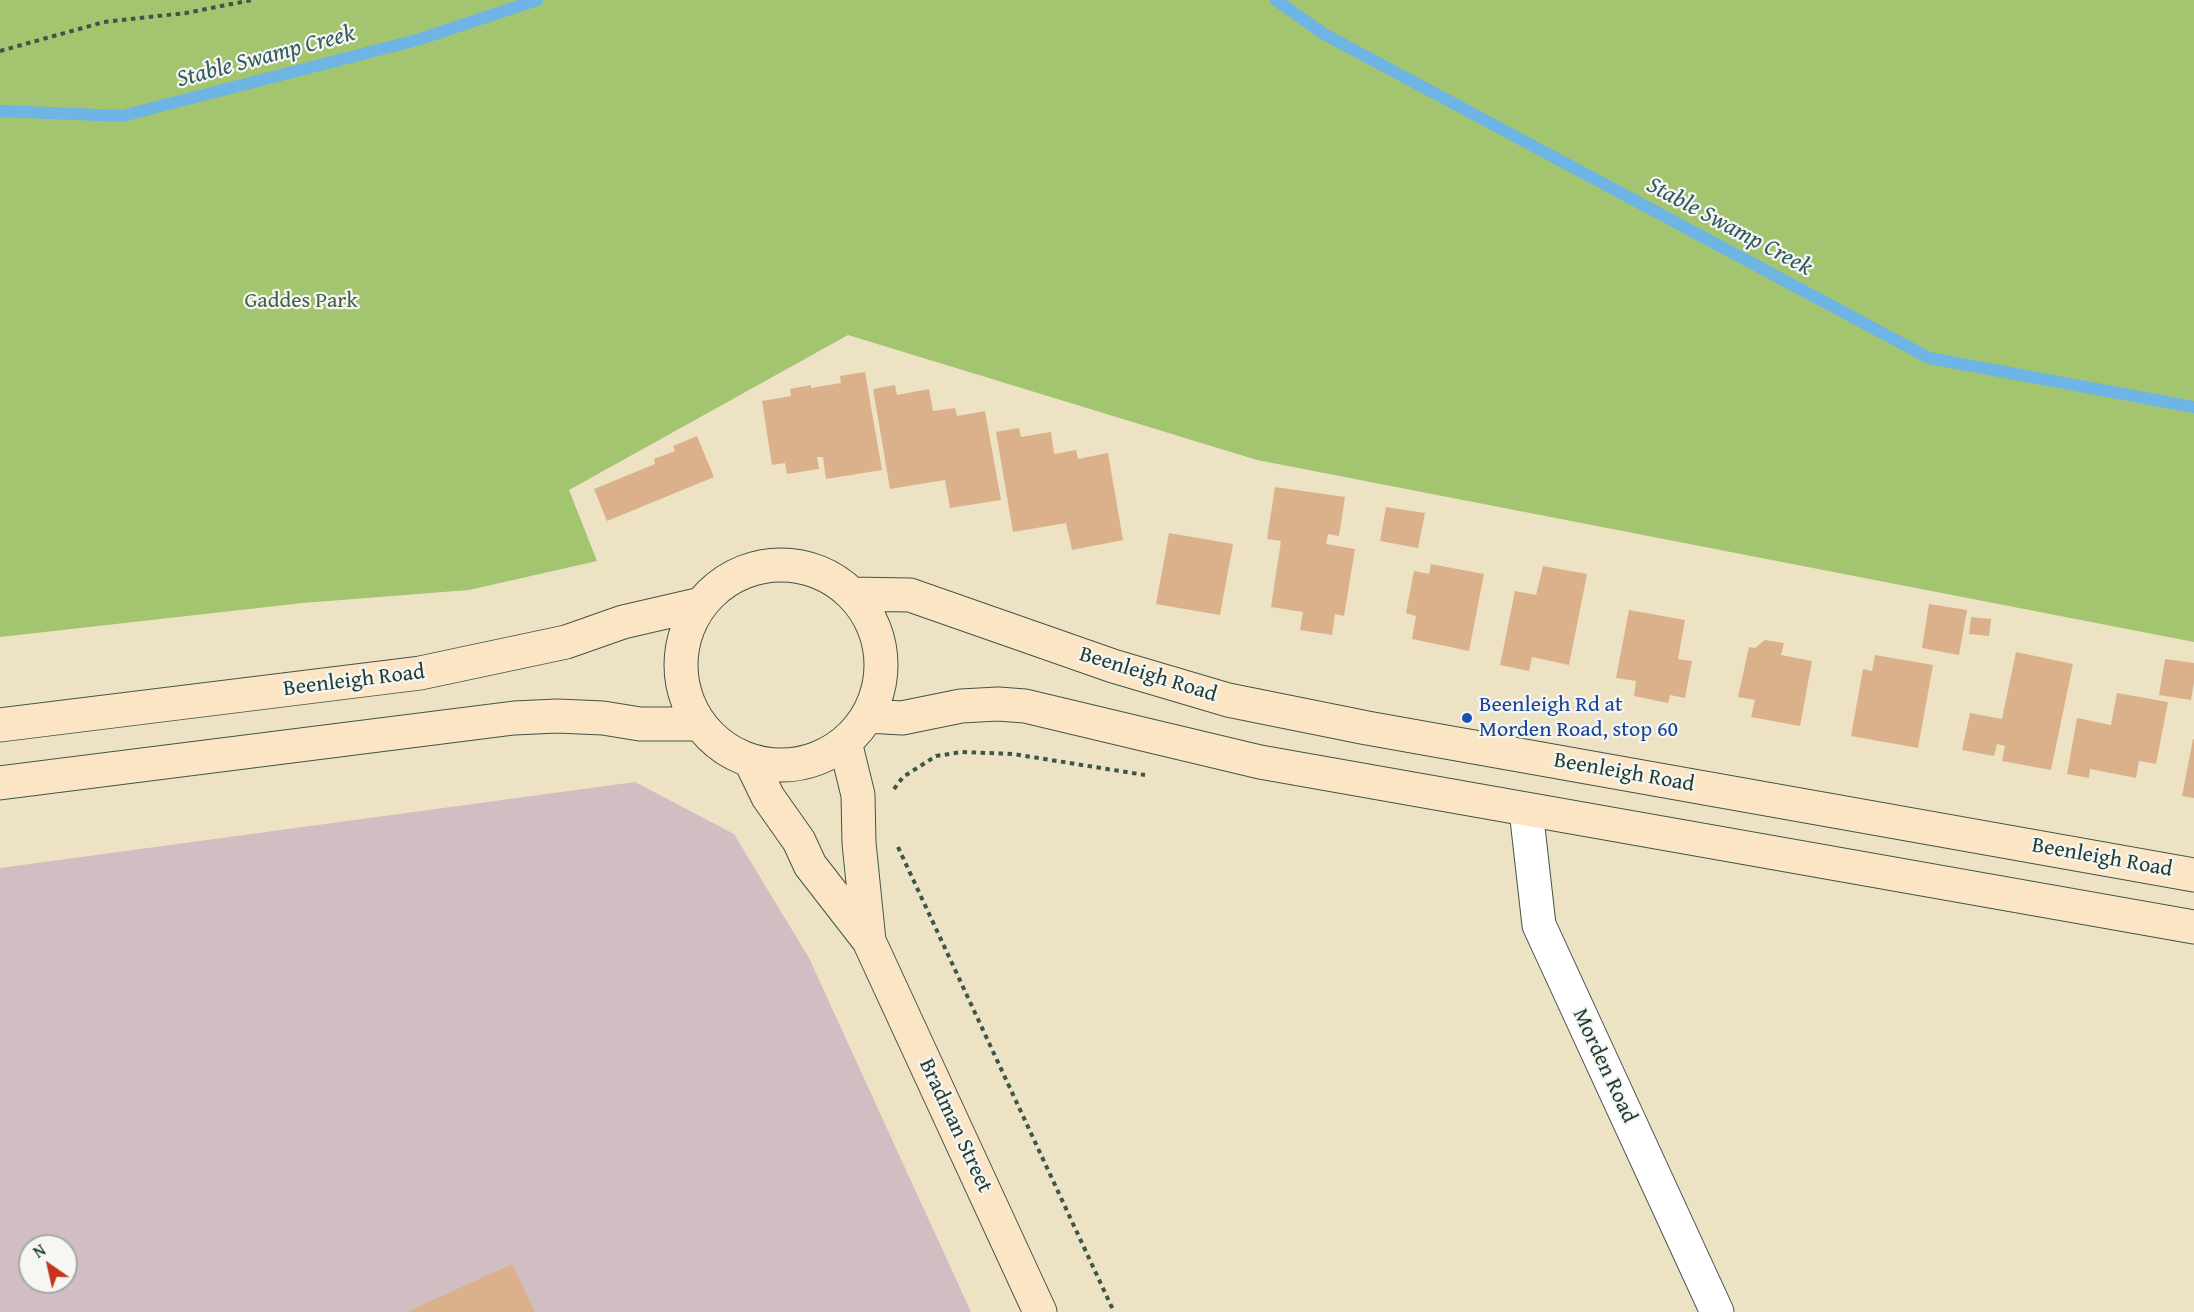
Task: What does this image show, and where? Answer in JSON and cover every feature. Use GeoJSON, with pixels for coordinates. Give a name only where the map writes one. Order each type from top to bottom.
{"type":"FeatureCollection","features":[{"type":"Feature","properties":{"kind":"main road"},"geometry":{"type":"LineString","coordinates":[[792,565],[825,574],[852,594],[871,621],[881,652],[880,686],[868,716],[845,742],[817,759],[784,766],[751,762],[722,747],[698,724],[684,695],[680,664],[686,632],[701,604],[726,581],[758,567],[792,565]]}},
{"type":"Feature","properties":{"kind":"main road","name":"Beenleigh Road"},"geometry":{"type":"LineString","coordinates":[[852,594],[910,595],[1113,666],[1228,700],[1367,728],[2194,875]]}},
{"type":"Feature","properties":{"kind":"main road","name":"Beenleigh Road"},"geometry":{"type":"LineString","coordinates":[[0,726],[430,671],[566,642],[623,622],[701,604]]}},
{"type":"Feature","properties":{"kind":"main road"},"geometry":{"type":"LineString","coordinates":[[868,716],[902,718],[961,706],[998,704],[1025,706],[1260,762],[2194,927]]}},
{"type":"Feature","properties":{"kind":"main road"},"geometry":{"type":"LineString","coordinates":[[0,783],[514,718],[558,716],[603,718],[640,724],[698,724]]}},
{"type":"Feature","properties":{"kind":"main road","name":"Bradman Street"},"geometry":{"type":"LineString","coordinates":[[845,742],[858,795],[859,843],[869,941]]}},
{"type":"Feature","properties":{"kind":"main road","name":"Bradman Street"},"geometry":{"type":"LineString","coordinates":[[751,762],[768,797],[798,841],[810,865],[869,941],[1040,1312]]}},
{"type":"Feature","properties":{"kind":"street","name":"Morden Road"},"geometry":{"type":"LineString","coordinates":[[1526,810],[1539,925],[1717,1312]]}},
{"type":"Feature","properties":{"kind":"path"},"geometry":{"type":"LineString","coordinates":[[0,51],[104,22],[186,13],[252,0]]}},
{"type":"Feature","properties":{"kind":"path"},"geometry":{"type":"LineString","coordinates":[[889,796],[903,777],[936,756],[962,752],[1013,754],[1155,777]]}},
{"type":"Feature","properties":{"kind":"path"},"geometry":{"type":"LineString","coordinates":[[894,838],[1114,1312]]}},
{"type":"Feature","properties":{"kind":"shaded area"},"geometry":{"type":"Polygon","coordinates":[[[635,782],[734,834],[809,958],[971,1312],[0,1312],[0,868],[635,782]]]}},
{"type":"Feature","properties":{"kind":"green space","name":"Gaddes Park"},"geometry":{"type":"Polygon","coordinates":[[[0,0],[2194,0],[2194,642],[1257,460],[848,335],[569,490],[597,561],[469,590],[303,603],[0,637],[0,0]]]}},
{"type":"Feature","properties":{"kind":"building"},"geometry":{"type":"Polygon","coordinates":[[[865,372],[882,470],[826,479],[823,457],[817,457],[819,469],[787,474],[785,463],[772,465],[762,401],[791,396],[790,389],[841,383],[840,376],[865,372]]]}},
{"type":"Feature","properties":{"kind":"building"},"geometry":{"type":"Polygon","coordinates":[[[895,385],[897,395],[929,389],[933,411],[955,408],[957,416],[985,411],[1001,500],[950,508],[945,480],[890,489],[873,389],[895,385]]]}},
{"type":"Feature","properties":{"kind":"building"},"geometry":{"type":"Polygon","coordinates":[[[1019,428],[1021,437],[1051,432],[1054,454],[1076,450],[1078,459],[1108,453],[1123,540],[1072,550],[1066,523],[1013,532],[996,432],[1019,428]]]}},
{"type":"Feature","properties":{"kind":"building"},"geometry":{"type":"Polygon","coordinates":[[[697,436],[714,477],[607,521],[594,489],[655,464],[654,459],[675,451],[673,446],[697,436]]]}},
{"type":"Feature","properties":{"kind":"building"},"geometry":{"type":"Polygon","coordinates":[[[1275,487],[1345,497],[1339,536],[1328,534],[1326,544],[1355,549],[1344,616],[1335,614],[1332,635],[1300,630],[1303,612],[1271,607],[1281,541],[1267,539],[1275,487]]]}},
{"type":"Feature","properties":{"kind":"building"},"geometry":{"type":"Polygon","coordinates":[[[1386,507],[1425,513],[1418,548],[1380,541],[1386,507]]]}},
{"type":"Feature","properties":{"kind":"building"},"geometry":{"type":"Polygon","coordinates":[[[1169,533],[1233,544],[1220,615],[1156,604],[1169,533]]]}},
{"type":"Feature","properties":{"kind":"building"},"geometry":{"type":"Polygon","coordinates":[[[1431,564],[1484,574],[1469,651],[1412,639],[1416,616],[1406,613],[1414,571],[1429,574],[1431,564]]]}},
{"type":"Feature","properties":{"kind":"building"},"geometry":{"type":"Polygon","coordinates":[[[1543,566],[1587,574],[1569,665],[1532,657],[1529,671],[1500,665],[1515,591],[1536,595],[1543,566]]]}},
{"type":"Feature","properties":{"kind":"building"},"geometry":{"type":"Polygon","coordinates":[[[1929,604],[1967,610],[1959,655],[1922,648],[1929,604]]]}},
{"type":"Feature","properties":{"kind":"building"},"geometry":{"type":"Polygon","coordinates":[[[1629,610],[1685,620],[1678,659],[1692,661],[1685,698],[1670,695],[1668,703],[1634,696],[1636,681],[1616,678],[1629,610]]]}},
{"type":"Feature","properties":{"kind":"building"},"geometry":{"type":"Polygon","coordinates":[[[1971,617],[1991,619],[1989,636],[1969,634],[1971,617]]]}},
{"type":"Feature","properties":{"kind":"building"},"geometry":{"type":"Polygon","coordinates":[[[1765,640],[1784,643],[1781,655],[1812,661],[1800,726],[1751,717],[1755,700],[1738,697],[1749,647],[1755,648],[1765,640]]]}},
{"type":"Feature","properties":{"kind":"building"},"geometry":{"type":"Polygon","coordinates":[[[2016,652],[2073,664],[2051,770],[2002,761],[2005,746],[1997,744],[1994,756],[1962,750],[1970,713],[2002,719],[2016,652]]]}},
{"type":"Feature","properties":{"kind":"building"},"geometry":{"type":"Polygon","coordinates":[[[1875,655],[1933,665],[1918,748],[1851,736],[1863,669],[1872,671],[1875,655]]]}},
{"type":"Feature","properties":{"kind":"building"},"geometry":{"type":"Polygon","coordinates":[[[2165,659],[2194,663],[2191,700],[2159,695],[2165,659]]]}},
{"type":"Feature","properties":{"kind":"building"},"geometry":{"type":"Polygon","coordinates":[[[2117,693],[2168,702],[2156,764],[2139,761],[2136,778],[2090,769],[2089,778],[2067,774],[2077,718],[2111,725],[2117,693]]]}},
{"type":"Feature","properties":{"kind":"building"},"geometry":{"type":"Polygon","coordinates":[[[2194,739],[2194,798],[2182,796],[2194,739]]]}},
{"type":"Feature","properties":{"kind":"building"},"geometry":{"type":"Polygon","coordinates":[[[512,1264],[535,1312],[407,1312],[512,1264]]]}},
{"type":"Feature","properties":{"kind":"waterway","name":"Stable Swamp Creek"},"geometry":{"type":"LineString","coordinates":[[0,111],[122,116],[417,40],[537,0]]}},
{"type":"Feature","properties":{"kind":"waterway","name":"Stable Swamp Creek"},"geometry":{"type":"LineString","coordinates":[[1276,0],[1324,34],[1929,358],[2194,407]]}},
{"type":"Feature","properties":{"kind":"place","name":"Beenleigh Rd at Morden Road, stop 60"},"geometry":{"type":"Point","coordinates":[1467,718]}}]}
